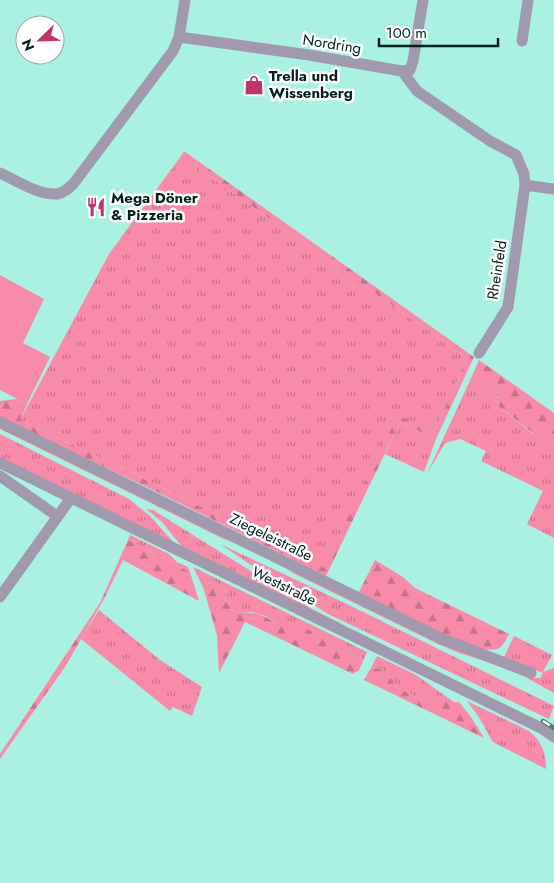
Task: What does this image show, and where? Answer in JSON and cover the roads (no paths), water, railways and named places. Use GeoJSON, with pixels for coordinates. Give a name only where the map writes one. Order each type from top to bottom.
{"type":"FeatureCollection","features":[{"type":"Feature","properties":{"kind":"street"},"geometry":{"type":"LineString","coordinates":[[0,173],[40,191],[57,194],[66,191],[173,51],[179,37],[185,0]]}},
{"type":"Feature","properties":{"kind":"street"},"geometry":{"type":"LineString","coordinates":[[402,71],[410,70],[413,61],[423,0]]}},
{"type":"Feature","properties":{"kind":"street"},"geometry":{"type":"LineString","coordinates":[[522,41],[528,0]]}},
{"type":"Feature","properties":{"kind":"street","name":"Nordring"},"geometry":{"type":"LineString","coordinates":[[179,37],[309,55],[402,71]]}},
{"type":"Feature","properties":{"kind":"street","name":"Rheinfeld"},"geometry":{"type":"LineString","coordinates":[[402,71],[417,91],[490,141],[516,155],[524,174],[525,185],[508,307],[479,353]]}},
{"type":"Feature","properties":{"kind":"street"},"geometry":{"type":"LineString","coordinates":[[525,185],[554,188]]}},
{"type":"Feature","properties":{"kind":"street","name":"Ziegeleistraße"},"geometry":{"type":"LineString","coordinates":[[0,422],[440,638],[531,673]]}},
{"type":"Feature","properties":{"kind":"street","name":"Weststraße"},"geometry":{"type":"LineString","coordinates":[[0,463],[542,729],[554,738]]}},
{"type":"Feature","properties":{"kind":"street"},"geometry":{"type":"LineString","coordinates":[[0,476],[57,516]]}},
{"type":"Feature","properties":{"kind":"street"},"geometry":{"type":"LineString","coordinates":[[0,597],[70,498]]}},
{"type":"Feature","properties":{"kind":"railway"},"geometry":{"type":"LineString","coordinates":[[543,721],[554,728]]}},
{"type":"Feature","properties":{"kind":"place","name":"Trella und Wissenberg"},"geometry":{"type":"Point","coordinates":[254,85]}},
{"type":"Feature","properties":{"kind":"place","name":"Mega Döner & Pizzeria"},"geometry":{"type":"Point","coordinates":[96,207]}}]}
